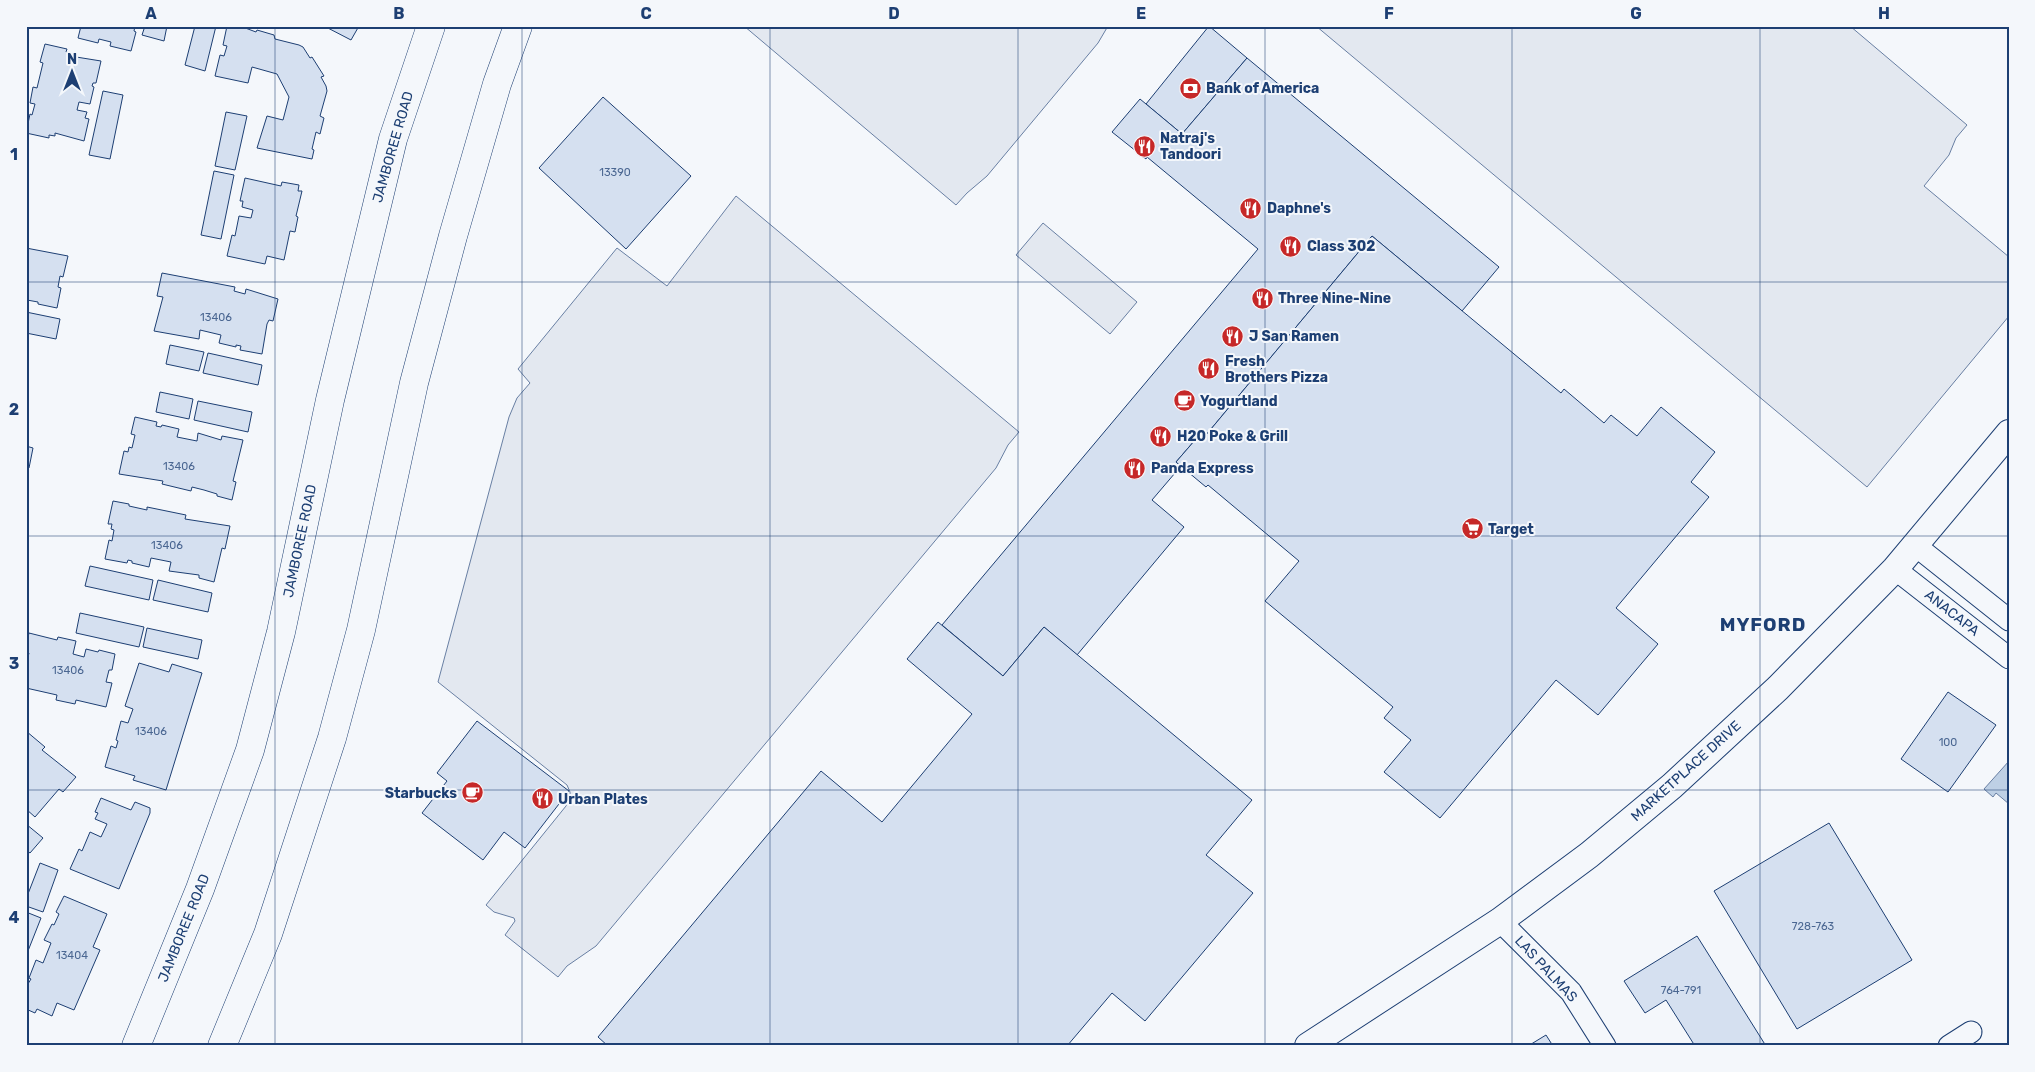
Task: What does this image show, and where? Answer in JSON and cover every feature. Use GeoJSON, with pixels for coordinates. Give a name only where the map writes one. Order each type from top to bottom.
{"type":"FeatureCollection","features":[{"type":"Feature","properties":{"kind":"main road","name":"JAMBOREE ROAD"},"geometry":{"type":"LineString","coordinates":[[136,1046],[200,889],[250,750],[281,632],[330,400],[393,139],[431,26]]}},
{"type":"Feature","properties":{"kind":"main road"},"geometry":{"type":"LineString","coordinates":[[222,1046],[268,934],[332,738],[361,630],[414,383],[453,236],[497,84],[518,26]]}},
{"type":"Feature","properties":{"kind":"street","name":"MARKETPLACE DRIVE"},"geometry":{"type":"LineString","coordinates":[[1308,1046],[1500,921],[1589,854],[1672,786],[1778,688],[1895,569],[2009,433]]}},
{"type":"Feature","properties":{"kind":"street"},"geometry":{"type":"LineString","coordinates":[[1916,546],[2009,620]]}},
{"type":"Feature","properties":{"kind":"street","name":"ANACAPA"},"geometry":{"type":"LineString","coordinates":[[1895,569],[2009,658]]}},
{"type":"Feature","properties":{"kind":"street","name":"LAS PALMAS"},"geometry":{"type":"LineString","coordinates":[[1500,921],[1572,992],[1605,1046]]}},
{"type":"Feature","properties":{"kind":"street"},"geometry":{"type":"LineString","coordinates":[[1949,1046],[1971,1032]]}},
{"type":"Feature","properties":{"kind":"shaded area"},"geometry":{"type":"Polygon","coordinates":[[[744,26],[1108,26],[1098,43],[987,176],[956,205],[744,26]]]}},
{"type":"Feature","properties":{"kind":"shaded area"},"geometry":{"type":"Polygon","coordinates":[[[1316,26],[1850,26],[1967,125],[1956,138],[1949,155],[1924,186],[2009,257],[2009,316],[1867,487],[1316,26]]]}},
{"type":"Feature","properties":{"kind":"shaded area"},"geometry":{"type":"Polygon","coordinates":[[[736,196],[1019,432],[1008,445],[996,468],[596,946],[567,966],[558,977],[505,935],[515,921],[514,918],[494,912],[486,905],[566,806],[570,792],[567,785],[438,682],[509,417],[517,398],[530,383],[518,369],[617,248],[667,286],[736,196]]]}},
{"type":"Feature","properties":{"kind":"shaded area"},"geometry":{"type":"Polygon","coordinates":[[[1043,223],[1137,302],[1110,334],[1016,255],[1043,223]]]}},
{"type":"Feature","properties":{"kind":"water"},"geometry":{"type":"Polygon","coordinates":[[[2009,761],[2009,804],[1996,793],[1993,797],[1984,789],[2009,761]]]}},
{"type":"Feature","properties":{"kind":"building"},"geometry":{"type":"Polygon","coordinates":[[[81,26],[135,26],[134,31],[136,32],[131,51],[110,46],[111,42],[99,39],[98,43],[78,38],[81,26]]]}},
{"type":"Feature","properties":{"kind":"building"},"geometry":{"type":"Polygon","coordinates":[[[145,26],[167,26],[164,41],[142,35],[145,26]]]}},
{"type":"Feature","properties":{"kind":"building"},"geometry":{"type":"Polygon","coordinates":[[[195,26],[216,26],[205,71],[185,65],[195,26]]]}},
{"type":"Feature","properties":{"kind":"building"},"geometry":{"type":"Polygon","coordinates":[[[227,26],[240,26],[256,32],[257,30],[274,35],[275,39],[303,47],[310,58],[312,57],[324,76],[321,77],[327,91],[320,116],[324,118],[320,134],[316,132],[312,159],[257,148],[267,116],[283,120],[289,97],[277,74],[252,67],[248,83],[215,76],[220,55],[224,56],[227,46],[223,45],[227,26]]]}},
{"type":"Feature","properties":{"kind":"building"},"geometry":{"type":"Polygon","coordinates":[[[324,26],[359,26],[351,40],[324,26]]]}},
{"type":"Feature","properties":{"kind":"building","name":"Bank of America"},"geometry":{"type":"Polygon","coordinates":[[[1209,26],[1247,58],[1182,134],[1146,104],[1209,26]]]}},
{"type":"Feature","properties":{"kind":"building"},"geometry":{"type":"Polygon","coordinates":[[[45,44],[67,49],[66,52],[70,53],[70,56],[101,61],[96,83],[93,83],[92,86],[94,87],[90,104],[79,102],[77,110],[87,112],[85,118],[89,119],[84,141],[55,133],[55,136],[49,135],[49,138],[26,133],[30,114],[32,115],[35,104],[30,103],[33,87],[37,88],[43,63],[40,62],[45,44]]]}},
{"type":"Feature","properties":{"kind":"building"},"geometry":{"type":"Polygon","coordinates":[[[1247,58],[1499,267],[1462,311],[1372,236],[1206,435],[1202,432],[1176,462],[1181,466],[1152,500],[1184,527],[1077,655],[1044,627],[1003,676],[942,625],[1258,249],[1147,157],[1146,159],[1112,132],[1140,99],[1182,134],[1247,58]]]}},
{"type":"Feature","properties":{"kind":"building"},"geometry":{"type":"Polygon","coordinates":[[[103,91],[123,95],[110,159],[89,155],[103,91]]]}},
{"type":"Feature","properties":{"kind":"building"},"geometry":{"type":"Polygon","coordinates":[[[603,97],[691,176],[626,249],[539,168],[603,97]]]}},
{"type":"Feature","properties":{"kind":"building"},"geometry":{"type":"Polygon","coordinates":[[[226,112],[247,116],[235,170],[215,166],[226,112]]]}},
{"type":"Feature","properties":{"kind":"building"},"geometry":{"type":"Polygon","coordinates":[[[214,171],[234,175],[221,239],[201,235],[214,171]]]}},
{"type":"Feature","properties":{"kind":"building"},"geometry":{"type":"Polygon","coordinates":[[[245,178],[281,186],[282,182],[299,185],[298,191],[302,191],[296,216],[298,217],[295,232],[290,231],[284,260],[267,256],[265,264],[227,256],[232,235],[235,236],[239,216],[251,218],[253,210],[242,207],[243,201],[240,201],[245,178]]]}},
{"type":"Feature","properties":{"kind":"building","name":"Target"},"geometry":{"type":"Polygon","coordinates":[[[1372,236],[1561,393],[1564,389],[1604,423],[1611,415],[1637,436],[1661,407],[1715,452],[1691,482],[1709,497],[1616,608],[1658,644],[1598,715],[1556,680],[1440,818],[1384,772],[1411,740],[1384,718],[1393,707],[1265,601],[1299,561],[1208,485],[1206,487],[1176,462],[1202,432],[1206,435],[1372,236]]]}},
{"type":"Feature","properties":{"kind":"building"},"geometry":{"type":"Polygon","coordinates":[[[26,248],[68,256],[63,277],[60,276],[58,287],[61,288],[57,308],[38,304],[38,302],[27,300],[26,302],[26,248]]]}},
{"type":"Feature","properties":{"kind":"building"},"geometry":{"type":"Polygon","coordinates":[[[162,273],[235,287],[234,291],[245,294],[246,289],[278,299],[273,321],[269,320],[267,324],[262,354],[240,350],[241,346],[236,345],[236,347],[219,343],[221,335],[200,330],[199,339],[154,331],[163,297],[157,296],[162,273]]]}},
{"type":"Feature","properties":{"kind":"building"},"geometry":{"type":"Polygon","coordinates":[[[26,312],[60,319],[56,339],[26,333],[26,312]]]}},
{"type":"Feature","properties":{"kind":"building"},"geometry":{"type":"Polygon","coordinates":[[[170,345],[204,352],[199,371],[166,364],[170,345]]]}},
{"type":"Feature","properties":{"kind":"building"},"geometry":{"type":"Polygon","coordinates":[[[208,353],[262,365],[258,385],[203,373],[208,353]]]}},
{"type":"Feature","properties":{"kind":"building"},"geometry":{"type":"Polygon","coordinates":[[[160,392],[193,399],[189,419],[156,412],[160,392]]]}},
{"type":"Feature","properties":{"kind":"building"},"geometry":{"type":"Polygon","coordinates":[[[198,401],[252,412],[248,432],[194,420],[198,401]]]}},
{"type":"Feature","properties":{"kind":"building"},"geometry":{"type":"Polygon","coordinates":[[[135,417],[157,422],[156,426],[161,427],[162,425],[179,429],[177,437],[197,441],[198,433],[221,440],[222,436],[243,440],[233,481],[236,482],[232,500],[192,487],[191,491],[162,484],[163,481],[119,474],[124,451],[128,452],[129,447],[132,448],[135,435],[131,434],[135,417]]]}},
{"type":"Feature","properties":{"kind":"building"},"geometry":{"type":"Polygon","coordinates":[[[26,446],[33,448],[29,468],[26,467],[26,446]]]}},
{"type":"Feature","properties":{"kind":"building"},"geometry":{"type":"Polygon","coordinates":[[[113,501],[147,510],[147,507],[186,515],[185,519],[230,526],[225,549],[222,548],[214,582],[199,578],[199,575],[169,571],[171,562],[151,558],[149,567],[132,563],[132,561],[128,560],[127,563],[105,559],[109,540],[112,541],[114,530],[111,529],[112,524],[108,524],[113,501]]]}},
{"type":"Feature","properties":{"kind":"building"},"geometry":{"type":"Polygon","coordinates":[[[90,566],[153,580],[149,600],[85,586],[90,566]]]}},
{"type":"Feature","properties":{"kind":"building"},"geometry":{"type":"Polygon","coordinates":[[[158,580],[212,593],[208,612],[153,600],[158,580]]]}},
{"type":"Feature","properties":{"kind":"building"},"geometry":{"type":"Polygon","coordinates":[[[80,613],[144,627],[139,647],[76,633],[80,613]]]}},
{"type":"Feature","properties":{"kind":"building"},"geometry":{"type":"Polygon","coordinates":[[[938,622],[1003,676],[1044,627],[1252,800],[1206,855],[1253,893],[1145,1021],[1112,993],[1067,1046],[608,1046],[598,1037],[821,771],[882,822],[972,714],[907,659],[938,622]]]}},
{"type":"Feature","properties":{"kind":"building"},"geometry":{"type":"Polygon","coordinates":[[[147,628],[202,640],[198,659],[143,647],[147,628]]]}},
{"type":"Feature","properties":{"kind":"building"},"geometry":{"type":"Polygon","coordinates":[[[29,633],[57,640],[58,637],[76,641],[73,654],[84,657],[86,649],[115,654],[112,670],[109,670],[106,682],[112,683],[106,707],[76,700],[75,704],[56,700],[57,695],[26,688],[26,664],[29,653],[26,653],[26,645],[29,633]]]}},
{"type":"Feature","properties":{"kind":"building"},"geometry":{"type":"Polygon","coordinates":[[[139,663],[169,672],[172,664],[202,673],[166,790],[133,780],[135,776],[105,767],[111,746],[116,748],[121,721],[128,723],[133,709],[125,706],[139,663]]]}},
{"type":"Feature","properties":{"kind":"building"},"geometry":{"type":"Polygon","coordinates":[[[1948,692],[1996,725],[1948,792],[1901,759],[1948,692]]]}},
{"type":"Feature","properties":{"kind":"building"},"geometry":{"type":"Polygon","coordinates":[[[477,721],[569,791],[525,848],[504,832],[483,860],[422,813],[447,781],[437,773],[477,721]]]}},
{"type":"Feature","properties":{"kind":"building"},"geometry":{"type":"Polygon","coordinates":[[[26,731],[45,747],[42,750],[76,777],[63,792],[59,789],[35,817],[26,809],[26,731]]]}},
{"type":"Feature","properties":{"kind":"building"},"geometry":{"type":"Polygon","coordinates":[[[101,798],[131,810],[135,802],[150,808],[150,813],[119,889],[70,869],[79,849],[82,851],[90,832],[101,837],[107,824],[95,819],[98,813],[95,812],[101,798]]]}},
{"type":"Feature","properties":{"kind":"building"},"geometry":{"type":"Polygon","coordinates":[[[1829,823],[1912,960],[1797,1029],[1714,891],[1829,823]]]}},
{"type":"Feature","properties":{"kind":"building"},"geometry":{"type":"Polygon","coordinates":[[[26,824],[43,838],[30,853],[26,850],[26,824]]]}},
{"type":"Feature","properties":{"kind":"building"},"geometry":{"type":"Polygon","coordinates":[[[40,863],[58,870],[43,912],[26,906],[26,899],[40,863]]]}},
{"type":"Feature","properties":{"kind":"building"},"geometry":{"type":"Polygon","coordinates":[[[64,896],[107,914],[93,947],[100,950],[74,1010],[57,1003],[52,1016],[37,1009],[35,1013],[26,1009],[26,987],[31,979],[29,978],[36,960],[43,963],[51,943],[44,940],[59,914],[56,912],[64,896]]]}},
{"type":"Feature","properties":{"kind":"building"},"geometry":{"type":"Polygon","coordinates":[[[26,912],[41,918],[26,956],[26,912]]]}},
{"type":"Feature","properties":{"kind":"building"},"geometry":{"type":"Polygon","coordinates":[[[1697,936],[1766,1046],[1695,1046],[1666,1000],[1645,1013],[1624,981],[1697,936]]]}},
{"type":"Feature","properties":{"kind":"building"},"geometry":{"type":"Polygon","coordinates":[[[1546,1035],[1553,1046],[1528,1046],[1546,1035]]]}},
{"type":"Feature","properties":{"kind":"place","name":"Bank of America"},"geometry":{"type":"Point","coordinates":[1190,88]}},
{"type":"Feature","properties":{"kind":"place","name":"Natraj's Tandoori"},"geometry":{"type":"Point","coordinates":[1144,146]}},
{"type":"Feature","properties":{"kind":"place","name":"Daphne's"},"geometry":{"type":"Point","coordinates":[1251,208]}},
{"type":"Feature","properties":{"kind":"place","name":"Class 302"},"geometry":{"type":"Point","coordinates":[1291,246]}},
{"type":"Feature","properties":{"kind":"place","name":"Three Nine-Nine"},"geometry":{"type":"Point","coordinates":[1262,298]}},
{"type":"Feature","properties":{"kind":"place","name":"J San Ramen"},"geometry":{"type":"Point","coordinates":[1233,336]}},
{"type":"Feature","properties":{"kind":"place","name":"Fresh Brothers Pizza"},"geometry":{"type":"Point","coordinates":[1209,369]}},
{"type":"Feature","properties":{"kind":"place","name":"Yogurtland"},"geometry":{"type":"Point","coordinates":[1184,401]}},
{"type":"Feature","properties":{"kind":"place","name":"H20 Poke & Grill"},"geometry":{"type":"Point","coordinates":[1161,436]}},
{"type":"Feature","properties":{"kind":"place","name":"Panda Express"},"geometry":{"type":"Point","coordinates":[1135,468]}},
{"type":"Feature","properties":{"kind":"place","name":"Target"},"geometry":{"type":"Point","coordinates":[1472,529]}},
{"type":"Feature","properties":{"kind":"place","name":"Starbucks"},"geometry":{"type":"Point","coordinates":[473,793]}},
{"type":"Feature","properties":{"kind":"place","name":"Urban Plates"},"geometry":{"type":"Point","coordinates":[542,799]}},
{"type":"Feature","properties":{"kind":"district","name":"MYFORD"},"geometry":{"type":"Point","coordinates":[1763,624]}}]}
